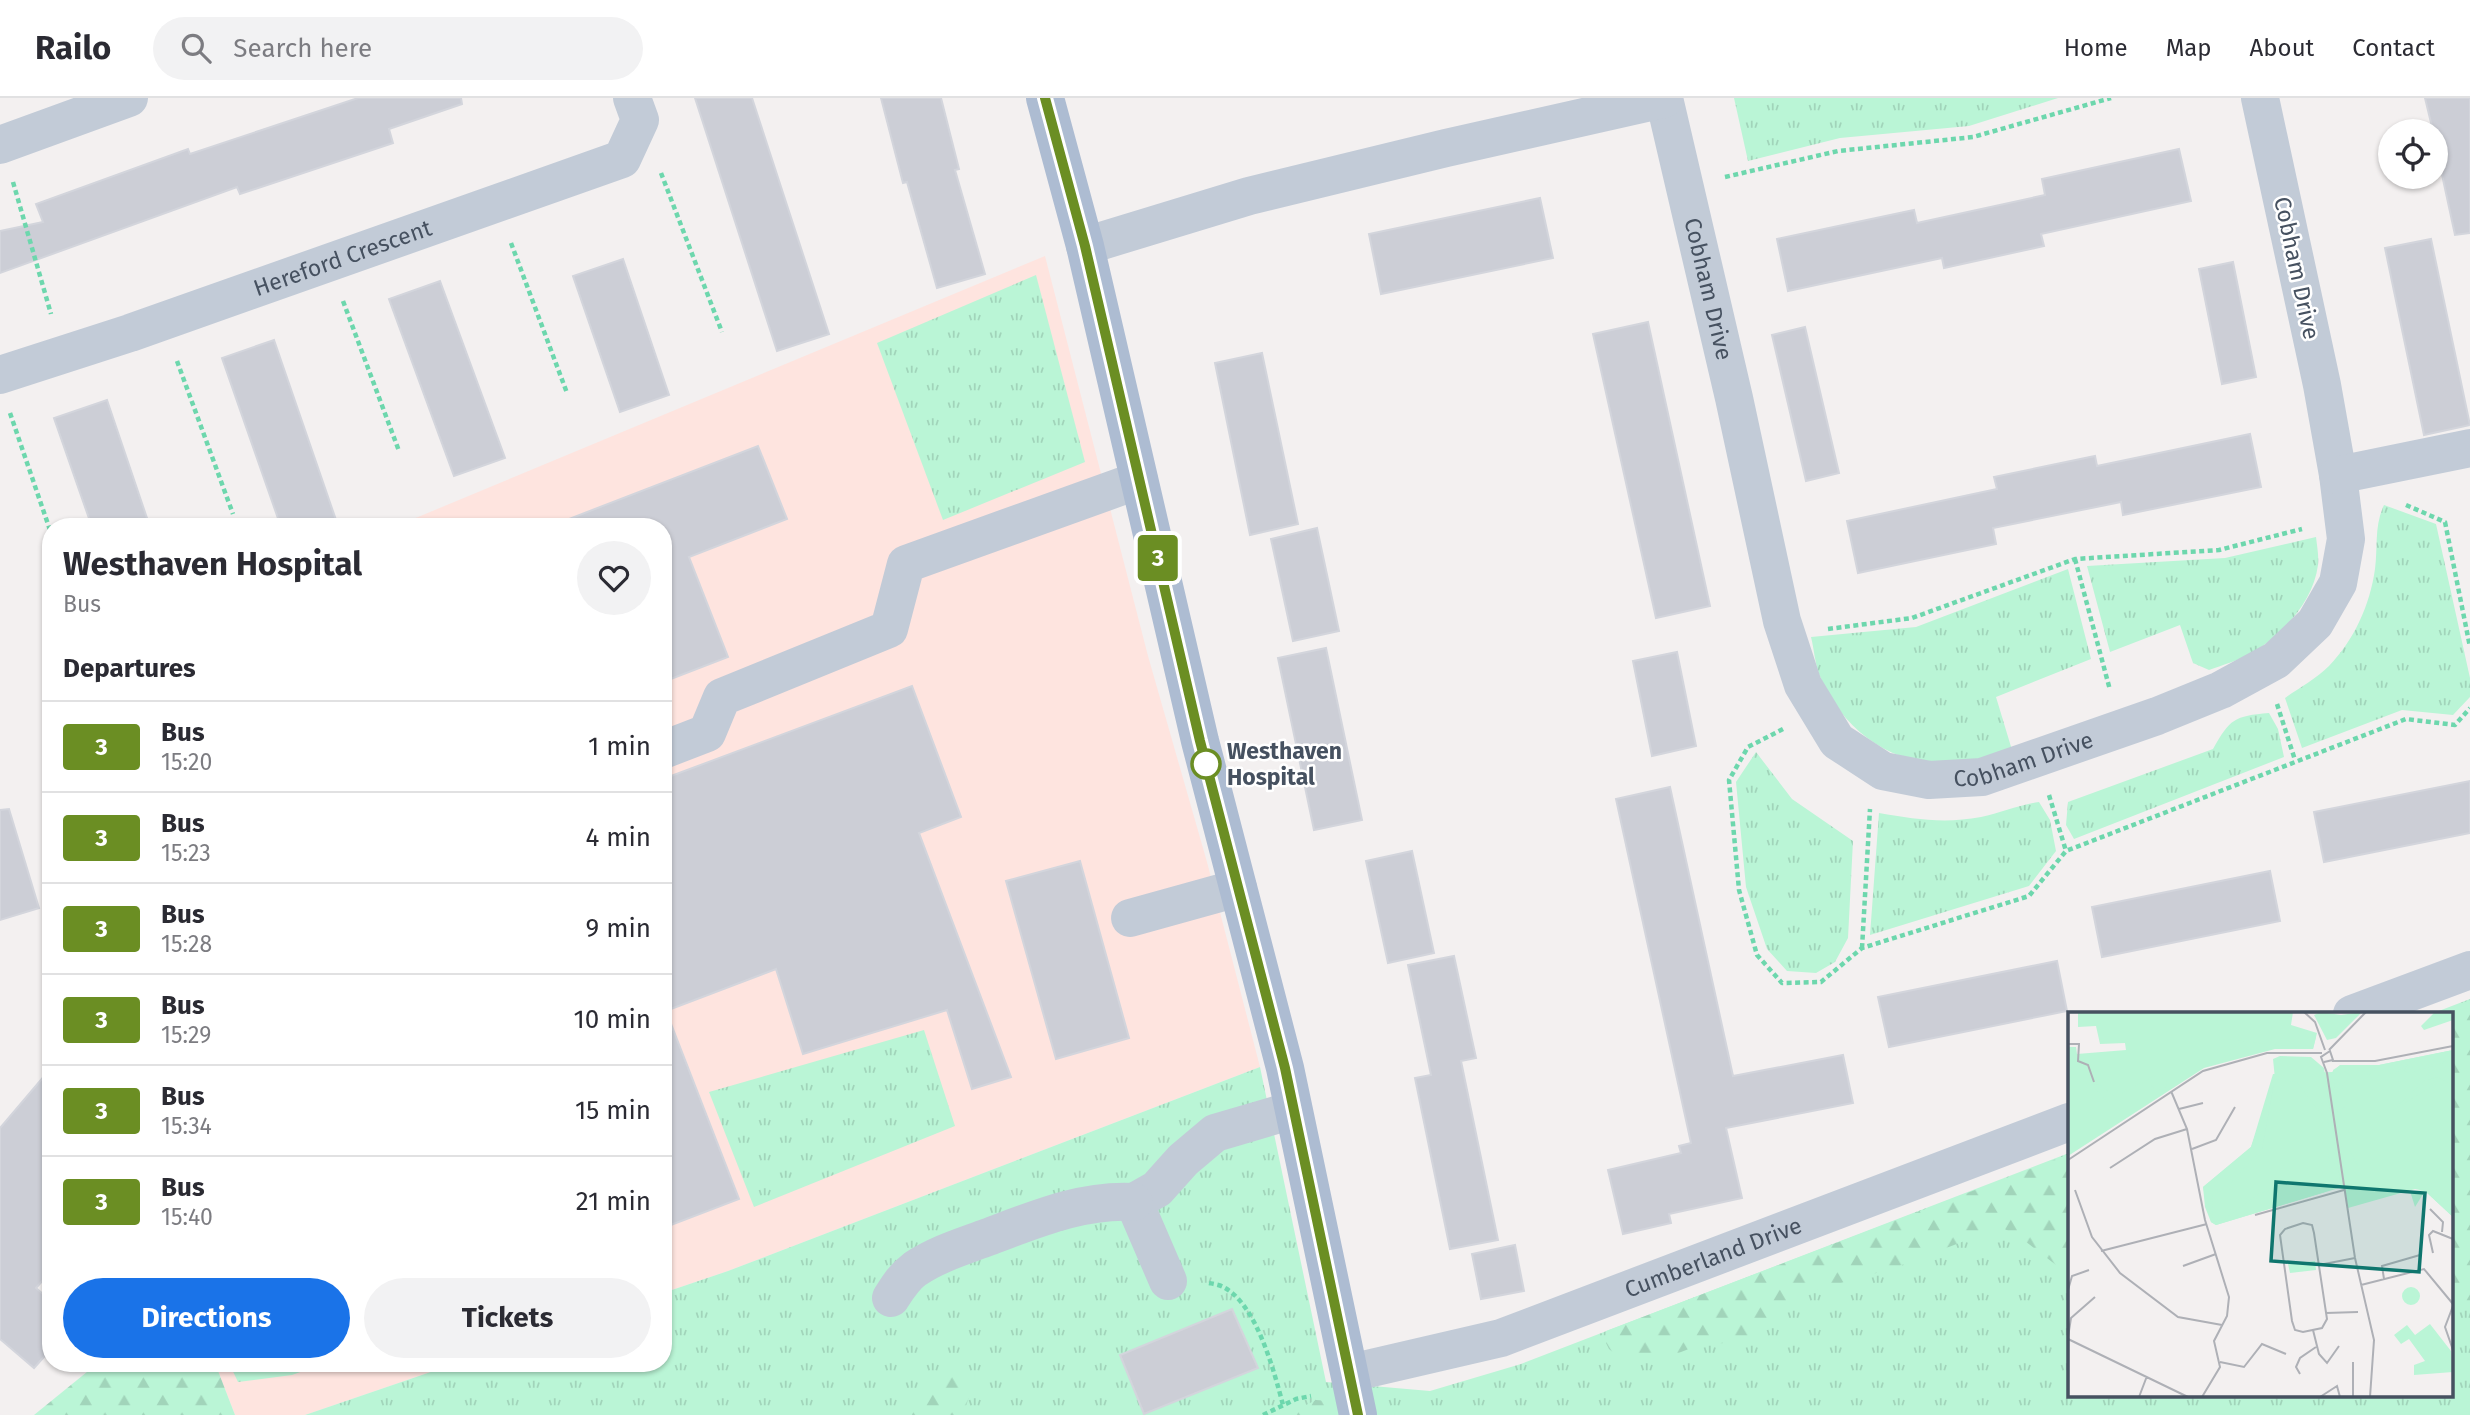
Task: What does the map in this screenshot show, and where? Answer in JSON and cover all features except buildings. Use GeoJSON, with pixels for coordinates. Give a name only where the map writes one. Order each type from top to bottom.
{"type":"FeatureCollection","features":[{"type":"Feature","properties":{"kind":"main road"},"geometry":{"type":"LineString","coordinates":[[1045,98],[1085,246],[1200,741],[1293,1110],[1358,1415]]}},
{"type":"Feature","properties":{"kind":"street"},"geometry":{"type":"LineString","coordinates":[[1,145],[129,98]]}},
{"type":"Feature","properties":{"kind":"street","name":"Cobham Drive"},"geometry":{"type":"LineString","coordinates":[[1085,246],[1249,196],[1664,98],[1786,634],[1803,685],[1837,741],[1883,771],[1929,780],[1982,777],[2221,690],[2276,660],[2315,623],[2338,583],[2346,539],[2338,475],[2322,385],[2260,98]]}},
{"type":"Feature","properties":{"kind":"street","name":"Hereford Crescent"},"geometry":{"type":"LineString","coordinates":[[4,391],[63,356],[622,159],[636,109]]}},
{"type":"Feature","properties":{"kind":"street"},"geometry":{"type":"LineString","coordinates":[[2338,475],[2470,448]]}},
{"type":"Feature","properties":{"kind":"street"},"geometry":{"type":"LineString","coordinates":[[672,747],[707,733],[722,697],[889,629],[906,564],[1139,480]]}},
{"type":"Feature","properties":{"kind":"street"},"geometry":{"type":"LineString","coordinates":[[1130,918],[1238,888]]}},
{"type":"Feature","properties":{"kind":"street"},"geometry":{"type":"LineString","coordinates":[[2358,1012],[2470,970]]}},
{"type":"Feature","properties":{"kind":"street"},"geometry":{"type":"LineString","coordinates":[[891,1298],[901,1281],[915,1269],[950,1251],[1035,1219],[1086,1204],[1109,1200],[1134,1202],[1157,1189],[1183,1160],[1215,1133],[1293,1110]]}},
{"type":"Feature","properties":{"kind":"street","name":"Cumberland Drive"},"geometry":{"type":"LineString","coordinates":[[1350,1373],[1501,1338],[2068,1122]]}},
{"type":"Feature","properties":{"kind":"street"},"geometry":{"type":"LineString","coordinates":[[1134,1202],[1168,1281]]}},
{"type":"Feature","properties":{"kind":"path"},"geometry":{"type":"LineString","coordinates":[[1684,187],[1838,151],[1973,137],[2111,98]]}},
{"type":"Feature","properties":{"kind":"path"},"geometry":{"type":"LineString","coordinates":[[636,109],[722,332]]}},
{"type":"Feature","properties":{"kind":"path"},"geometry":{"type":"LineString","coordinates":[[1,145],[63,356]]}},
{"type":"Feature","properties":{"kind":"path"},"geometry":{"type":"LineString","coordinates":[[496,204],[567,393]]}},
{"type":"Feature","properties":{"kind":"path"},"geometry":{"type":"LineString","coordinates":[[329,263],[398,451]]}},
{"type":"Feature","properties":{"kind":"path"},"geometry":{"type":"LineString","coordinates":[[163,321],[233,514]]}},
{"type":"Feature","properties":{"kind":"path"},"geometry":{"type":"LineString","coordinates":[[4,391],[46,518]]}},
{"type":"Feature","properties":{"kind":"path"},"geometry":{"type":"LineString","coordinates":[[2398,501],[2445,522],[2470,647]]}},
{"type":"Feature","properties":{"kind":"path"},"geometry":{"type":"LineString","coordinates":[[1786,634],[1912,618],[2075,559],[2219,550],[2344,518]]}},
{"type":"Feature","properties":{"kind":"path"},"geometry":{"type":"LineString","coordinates":[[2075,559],[2120,729]]}},
{"type":"Feature","properties":{"kind":"path"},"geometry":{"type":"LineString","coordinates":[[2265,666],[2295,760]]}},
{"type":"Feature","properties":{"kind":"path"},"geometry":{"type":"LineString","coordinates":[[1819,711],[1748,747],[1729,780],[1739,890],[1757,955],[1782,984],[1821,982],[1862,948],[2029,896],[2066,851],[2406,719],[2455,725],[2470,708]]}},
{"type":"Feature","properties":{"kind":"path"},"geometry":{"type":"LineString","coordinates":[[2038,757],[2066,851]]}},
{"type":"Feature","properties":{"kind":"path"},"geometry":{"type":"LineString","coordinates":[[1862,948],[1873,764]]}},
{"type":"Feature","properties":{"kind":"path"},"geometry":{"type":"LineString","coordinates":[[1168,1281],[1200,1280],[1225,1287],[1240,1300],[1266,1349],[1283,1405]]}},
{"type":"Feature","properties":{"kind":"path"},"geometry":{"type":"LineString","coordinates":[[1263,1415],[1283,1405],[1318,1394]]}},
{"type":"Feature","properties":{"kind":"shaded area","name":"Westhaven Hospital"},"geometry":{"type":"Polygon","coordinates":[[[1045,256],[1148,656],[1207,862],[1260,1067],[728,1271],[672,1290],[672,518],[416,518],[1045,256]]]}},
{"type":"Feature","properties":{"kind":"shaded area"},"geometry":{"type":"Polygon","coordinates":[[[218,1372],[431,1372],[305,1415],[235,1415],[218,1372]]]}},
{"type":"Feature","properties":{"kind":"green space"},"geometry":{"type":"Polygon","coordinates":[[[1734,98],[2058,98],[1969,126],[1840,138],[1748,161],[1734,98]]]}},
{"type":"Feature","properties":{"kind":"green space"},"geometry":{"type":"Polygon","coordinates":[[[1036,275],[1085,462],[943,520],[877,343],[1036,275]]]}},
{"type":"Feature","properties":{"kind":"green space"},"geometry":{"type":"Polygon","coordinates":[[[2384,505],[2436,524],[2470,678],[2470,697],[2453,715],[2402,710],[2302,748],[2285,698],[2329,666],[2360,621],[2373,582],[2378,529],[2384,505]]]}},
{"type":"Feature","properties":{"kind":"green space"},"geometry":{"type":"Polygon","coordinates":[[[2316,537],[2318,565],[2315,579],[2303,605],[2284,628],[2250,654],[2209,670],[2193,663],[2180,625],[2110,652],[2087,566],[2225,558],[2316,537]]]}},
{"type":"Feature","properties":{"kind":"green space"},"geometry":{"type":"Polygon","coordinates":[[[2068,569],[2091,659],[1996,697],[2012,750],[1985,759],[1955,764],[1906,758],[1864,735],[1846,718],[1831,698],[1819,674],[1811,637],[1916,627],[2068,569]]]}},
{"type":"Feature","properties":{"kind":"green space"},"geometry":{"type":"Polygon","coordinates":[[[2269,713],[2278,729],[2284,757],[2074,839],[2066,825],[2068,802],[2213,749],[2234,721],[2269,713]]]}},
{"type":"Feature","properties":{"kind":"green space"},"geometry":{"type":"Polygon","coordinates":[[[1756,752],[1792,799],[1853,841],[1848,938],[1835,962],[1816,973],[1787,971],[1767,949],[1746,887],[1736,782],[1756,752]]]}},
{"type":"Feature","properties":{"kind":"green space"},"geometry":{"type":"Polygon","coordinates":[[[2039,802],[2050,820],[2056,851],[2029,886],[1870,935],[1879,813],[1917,819],[1954,820],[1981,817],[2039,802]]]}},
{"type":"Feature","properties":{"kind":"green space"},"geometry":{"type":"Polygon","coordinates":[[[2470,999],[2470,1415],[305,1415],[431,1372],[672,1372],[672,1290],[728,1271],[1260,1067],[1326,1382],[1430,1391],[1521,1364],[2068,1153],[2068,1398],[2452,1398],[2452,1012],[2436,1012],[2470,999]]]}},
{"type":"Feature","properties":{"kind":"green space"},"geometry":{"type":"Polygon","coordinates":[[[2470,1000],[2470,1304],[2456,1301],[2452,1304],[2452,1012],[2438,1012],[2470,1000]]]}},
{"type":"Feature","properties":{"kind":"green space"},"geometry":{"type":"Polygon","coordinates":[[[924,1030],[955,1126],[754,1207],[709,1092],[924,1030]]]}},
{"type":"Feature","properties":{"kind":"green space"},"geometry":{"type":"Polygon","coordinates":[[[2068,1154],[2068,1274],[2021,1238],[2001,1227],[1894,1268],[1802,1294],[1765,1327],[1738,1342],[1699,1345],[1658,1361],[1620,1358],[1609,1349],[1605,1341],[1606,1331],[2068,1154]]]}},
{"type":"Feature","properties":{"kind":"green space"},"geometry":{"type":"Polygon","coordinates":[[[955,1366],[971,1391],[963,1415],[911,1415],[926,1384],[955,1366]]]}},
{"type":"Feature","properties":{"kind":"green space"},"geometry":{"type":"Polygon","coordinates":[[[87,1372],[218,1372],[235,1415],[34,1415],[87,1372]]]}},
{"type":"Feature","properties":{"kind":"green space"},"geometry":{"type":"Polygon","coordinates":[[[233,1372],[300,1372],[292,1375],[238,1382],[233,1372]]]}},
{"type":"Feature","properties":{"kind":"green space"},"geometry":{"type":"Polygon","coordinates":[[[1316,1400],[1329,1401],[1332,1415],[1286,1415],[1316,1400]]]}},
{"type":"Feature","properties":{"kind":"bus line","name":"3"},"geometry":{"type":"LineString","coordinates":[[1045,98],[1085,246],[1200,741],[1285,1068],[1358,1415]]}},
{"type":"Feature","properties":{"kind":"place","name":"Westhaven Hospital"},"geometry":{"type":"Point","coordinates":[1206,764]}}]}
